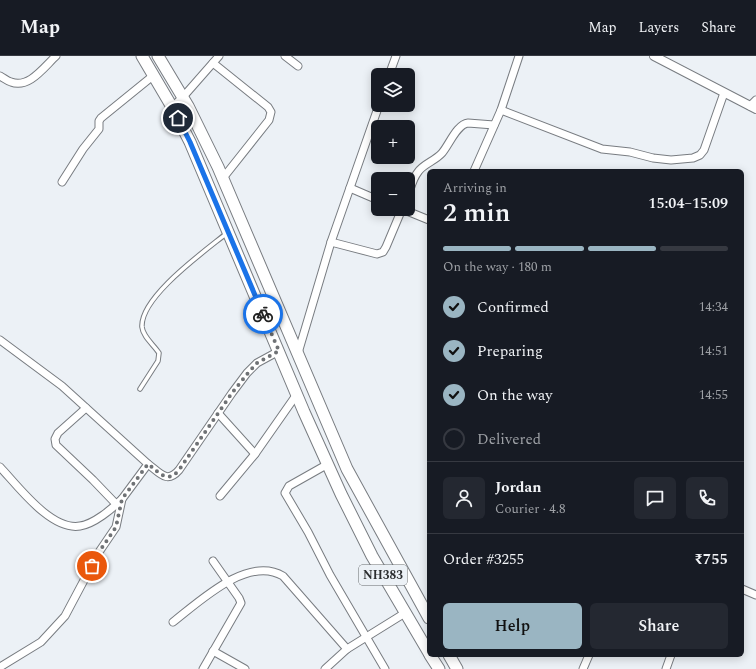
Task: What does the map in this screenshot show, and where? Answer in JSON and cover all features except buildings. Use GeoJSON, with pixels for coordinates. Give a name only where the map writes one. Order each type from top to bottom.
{"type":"FeatureCollection","features":[{"type":"Feature","properties":{"kind":"highway","name":"NH383"},"geometry":{"type":"LineString","coordinates":[[142,56],[172,107],[190,142],[297,394],[328,464],[372,556],[427,650]]}},
{"type":"Feature","properties":{"kind":"highway","name":"NH383"},"geometry":{"type":"LineString","coordinates":[[158,56],[183,97],[223,178],[347,469],[427,614]]}},
{"type":"Feature","properties":{"kind":"highway"},"geometry":{"type":"LineString","coordinates":[[450,657],[458,669]]}},
{"type":"Feature","properties":{"kind":"street"},"geometry":{"type":"LineString","coordinates":[[0,76],[11,82],[19,84],[29,81],[56,56]]}},
{"type":"Feature","properties":{"kind":"street"},"geometry":{"type":"LineString","coordinates":[[172,107],[183,97],[219,56]]}},
{"type":"Feature","properties":{"kind":"street"},"geometry":{"type":"LineString","coordinates":[[285,56],[298,66]]}},
{"type":"Feature","properties":{"kind":"street"},"geometry":{"type":"LineString","coordinates":[[392,68],[396,56]]}},
{"type":"Feature","properties":{"kind":"street"},"geometry":{"type":"LineString","coordinates":[[475,169],[501,110],[519,56]]}},
{"type":"Feature","properties":{"kind":"street"},"geometry":{"type":"LineString","coordinates":[[660,57],[724,93],[754,105]]}},
{"type":"Feature","properties":{"kind":"street"},"geometry":{"type":"LineString","coordinates":[[213,63],[268,107],[271,112],[269,120],[223,178]]}},
{"type":"Feature","properties":{"kind":"street"},"geometry":{"type":"LineString","coordinates":[[62,182],[83,149],[99,129],[99,120],[154,75]]}},
{"type":"Feature","properties":{"kind":"street"},"geometry":{"type":"LineString","coordinates":[[501,110],[602,149],[630,152],[653,158],[671,160],[693,158],[700,155],[704,150],[724,93]]}},
{"type":"Feature","properties":{"kind":"street"},"geometry":{"type":"LineString","coordinates":[[298,353],[331,242],[377,112]]}},
{"type":"Feature","properties":{"kind":"street"},"geometry":{"type":"LineString","coordinates":[[415,178],[421,167],[431,163],[441,154],[452,140],[460,126],[464,123],[494,125]]}},
{"type":"Feature","properties":{"kind":"street"},"geometry":{"type":"LineString","coordinates":[[350,188],[371,197]]}},
{"type":"Feature","properties":{"kind":"street"},"geometry":{"type":"LineString","coordinates":[[415,214],[427,219]]}},
{"type":"Feature","properties":{"kind":"street"},"geometry":{"type":"LineString","coordinates":[[331,242],[377,254],[383,252],[399,216]]}},
{"type":"Feature","properties":{"kind":"street"},"geometry":{"type":"LineString","coordinates":[[0,340],[62,386],[148,464],[164,477],[170,478],[179,470],[232,393],[257,363],[279,351]]}},
{"type":"Feature","properties":{"kind":"street"},"geometry":{"type":"LineString","coordinates":[[220,496],[255,454],[297,394]]}},
{"type":"Feature","properties":{"kind":"street"},"geometry":{"type":"LineString","coordinates":[[86,408],[58,433],[55,439],[56,445],[119,502]]}},
{"type":"Feature","properties":{"kind":"street"},"geometry":{"type":"LineString","coordinates":[[218,413],[255,454]]}},
{"type":"Feature","properties":{"kind":"street"},"geometry":{"type":"LineString","coordinates":[[0,467],[33,503],[56,521],[66,525],[80,526],[89,523],[119,502],[148,464]]}},
{"type":"Feature","properties":{"kind":"street"},"geometry":{"type":"LineString","coordinates":[[328,464],[289,486],[285,493],[385,669]]}},
{"type":"Feature","properties":{"kind":"street"},"geometry":{"type":"LineString","coordinates":[[0,667],[42,642],[65,616],[99,552],[116,527],[119,502]]}},
{"type":"Feature","properties":{"kind":"street"},"geometry":{"type":"LineString","coordinates":[[203,669],[241,603],[240,598],[213,561]]}},
{"type":"Feature","properties":{"kind":"street"},"geometry":{"type":"LineString","coordinates":[[173,622],[228,582],[243,574],[269,570],[277,572],[283,576],[347,649]]}},
{"type":"Feature","properties":{"kind":"street"},"geometry":{"type":"LineString","coordinates":[[744,590],[756,595]]}},
{"type":"Feature","properties":{"kind":"street"},"geometry":{"type":"LineString","coordinates":[[324,669],[347,649],[405,613]]}},
{"type":"Feature","properties":{"kind":"street"},"geometry":{"type":"LineString","coordinates":[[213,651],[245,669]]}},
{"type":"Feature","properties":{"kind":"street"},"geometry":{"type":"LineString","coordinates":[[433,660],[443,657]]}},
{"type":"Feature","properties":{"kind":"street"},"geometry":{"type":"LineString","coordinates":[[583,669],[588,657]]}},
{"type":"Feature","properties":{"kind":"street"},"geometry":{"type":"LineString","coordinates":[[666,669],[670,657]]}},
{"type":"Feature","properties":{"kind":"lane"},"geometry":{"type":"LineString","coordinates":[[140,389],[158,361],[159,353],[142,328],[146,310],[154,297],[177,275],[229,232]]}},
{"type":"Feature","properties":{"kind":"way so far"},"geometry":{"type":"LineString","coordinates":[[92,566],[99,552],[116,527],[122,499],[148,464],[164,477],[170,478],[174,476],[232,393],[248,373],[257,363],[279,351],[263,314]]}},
{"type":"Feature","properties":{"kind":"route"},"geometry":{"type":"LineString","coordinates":[[178,118],[190,142],[263,314]]}}]}
